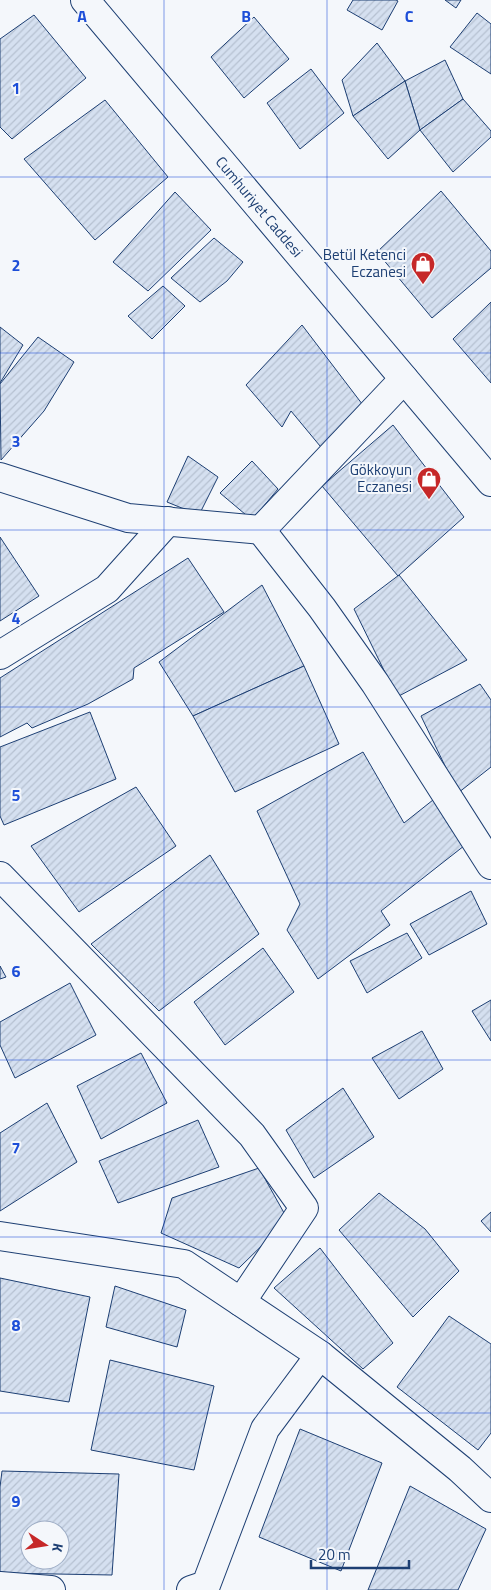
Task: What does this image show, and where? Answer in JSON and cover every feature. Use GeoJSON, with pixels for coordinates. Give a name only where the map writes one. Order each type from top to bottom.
{"type":"FeatureCollection","features":[{"type":"Feature","properties":{"kind":"street","name":"Cumhuriyet Caddesi"},"geometry":{"type":"LineString","coordinates":[[85,0],[491,482]]}},
{"type":"Feature","properties":{"kind":"street"},"geometry":{"type":"LineString","coordinates":[[261,530],[404,379]]}},
{"type":"Feature","properties":{"kind":"street"},"geometry":{"type":"LineString","coordinates":[[0,477],[128,518],[261,530],[322,608],[375,683],[491,865]]}},
{"type":"Feature","properties":{"kind":"street"},"geometry":{"type":"LineString","coordinates":[[0,655],[107,589],[168,521]]}},
{"type":"Feature","properties":{"kind":"street"},"geometry":{"type":"LineString","coordinates":[[0,876],[252,1135],[304,1208],[241,1302]]}},
{"type":"Feature","properties":{"kind":"street"},"geometry":{"type":"LineString","coordinates":[[0,1236],[184,1264],[320,1355],[460,1469],[491,1498]]}},
{"type":"Feature","properties":{"kind":"street"},"geometry":{"type":"LineString","coordinates":[[191,1590],[206,1585],[265,1429],[320,1355]]}},
{"type":"Feature","properties":{"kind":"street"},"geometry":{"type":"LineString","coordinates":[[0,1586],[51,1590]]}},
{"type":"Feature","properties":{"kind":"building"},"geometry":{"type":"Polygon","coordinates":[[[353,0],[398,1],[382,30],[347,10],[353,0]]]}},
{"type":"Feature","properties":{"kind":"building"},"geometry":{"type":"Polygon","coordinates":[[[445,0],[461,0],[456,8],[445,0]]]}},
{"type":"Feature","properties":{"kind":"building"},"geometry":{"type":"Polygon","coordinates":[[[477,13],[491,24],[491,74],[450,47],[477,13]]]}},
{"type":"Feature","properties":{"kind":"building"},"geometry":{"type":"Polygon","coordinates":[[[34,15],[86,78],[12,139],[0,127],[0,39],[34,15]]]}},
{"type":"Feature","properties":{"kind":"building"},"geometry":{"type":"Polygon","coordinates":[[[254,17],[289,59],[244,98],[211,57],[254,17]]]}},
{"type":"Feature","properties":{"kind":"building"},"geometry":{"type":"Polygon","coordinates":[[[377,43],[405,81],[353,116],[342,80],[377,43]]]}},
{"type":"Feature","properties":{"kind":"building"},"geometry":{"type":"Polygon","coordinates":[[[445,60],[463,99],[420,130],[405,81],[445,60]]]}},
{"type":"Feature","properties":{"kind":"building"},"geometry":{"type":"Polygon","coordinates":[[[311,69],[344,113],[300,149],[267,103],[311,69]]]}},
{"type":"Feature","properties":{"kind":"building"},"geometry":{"type":"Polygon","coordinates":[[[405,81],[420,130],[388,159],[353,116],[405,81]]]}},
{"type":"Feature","properties":{"kind":"building"},"geometry":{"type":"Polygon","coordinates":[[[463,99],[491,131],[491,137],[453,172],[420,130],[463,99]]]}},
{"type":"Feature","properties":{"kind":"building"},"geometry":{"type":"Polygon","coordinates":[[[105,100],[168,177],[95,240],[24,159],[105,100]]]}},
{"type":"Feature","properties":{"kind":"building"},"geometry":{"type":"Polygon","coordinates":[[[441,191],[491,251],[491,268],[432,318],[377,252],[441,191]]]}},
{"type":"Feature","properties":{"kind":"building"},"geometry":{"type":"Polygon","coordinates":[[[175,192],[211,230],[148,291],[113,262],[175,192]]]}},
{"type":"Feature","properties":{"kind":"building"},"geometry":{"type":"Polygon","coordinates":[[[214,238],[243,262],[227,281],[200,302],[171,278],[214,238]]]}},
{"type":"Feature","properties":{"kind":"building"},"geometry":{"type":"Polygon","coordinates":[[[163,286],[185,306],[152,339],[128,316],[163,286]]]}},
{"type":"Feature","properties":{"kind":"building"},"geometry":{"type":"Polygon","coordinates":[[[491,302],[491,383],[453,339],[491,302]]]}},
{"type":"Feature","properties":{"kind":"building"},"geometry":{"type":"Polygon","coordinates":[[[302,325],[369,413],[325,452],[291,411],[282,427],[246,385],[302,325]]]}},
{"type":"Feature","properties":{"kind":"building"},"geometry":{"type":"Polygon","coordinates":[[[0,327],[23,345],[0,383],[0,327]]]}},
{"type":"Feature","properties":{"kind":"building"},"geometry":{"type":"Polygon","coordinates":[[[38,337],[74,362],[44,411],[1,460],[0,384],[38,337]]]}},
{"type":"Feature","properties":{"kind":"building"},"geometry":{"type":"Polygon","coordinates":[[[393,425],[464,517],[398,576],[322,486],[393,425]]]}},
{"type":"Feature","properties":{"kind":"building"},"geometry":{"type":"Polygon","coordinates":[[[188,456],[218,477],[199,515],[167,502],[188,456]]]}},
{"type":"Feature","properties":{"kind":"building"},"geometry":{"type":"Polygon","coordinates":[[[252,461],[278,489],[252,520],[220,493],[252,461]]]}},
{"type":"Feature","properties":{"kind":"building"},"geometry":{"type":"Polygon","coordinates":[[[0,537],[39,596],[0,621],[0,537]]]}},
{"type":"Feature","properties":{"kind":"building"},"geometry":{"type":"Polygon","coordinates":[[[188,558],[224,612],[134,668],[133,679],[88,704],[32,728],[27,723],[0,737],[0,678],[188,558]]]}},
{"type":"Feature","properties":{"kind":"building"},"geometry":{"type":"Polygon","coordinates":[[[399,575],[467,660],[397,697],[354,609],[399,575]]]}},
{"type":"Feature","properties":{"kind":"building"},"geometry":{"type":"Polygon","coordinates":[[[262,585],[304,666],[193,716],[159,662],[262,585]]]}},
{"type":"Feature","properties":{"kind":"building"},"geometry":{"type":"Polygon","coordinates":[[[304,666],[339,744],[235,792],[193,716],[304,666]]]}},
{"type":"Feature","properties":{"kind":"building"},"geometry":{"type":"Polygon","coordinates":[[[480,684],[491,700],[491,767],[458,793],[421,716],[480,684]]]}},
{"type":"Feature","properties":{"kind":"building"},"geometry":{"type":"Polygon","coordinates":[[[90,712],[116,779],[4,825],[0,816],[0,747],[90,712]]]}},
{"type":"Feature","properties":{"kind":"building"},"geometry":{"type":"Polygon","coordinates":[[[363,752],[404,823],[438,796],[469,842],[381,911],[390,925],[318,979],[287,930],[300,904],[257,811],[363,752]]]}},
{"type":"Feature","properties":{"kind":"building"},"geometry":{"type":"Polygon","coordinates":[[[136,787],[176,846],[79,912],[31,846],[136,787]]]}},
{"type":"Feature","properties":{"kind":"building"},"geometry":{"type":"Polygon","coordinates":[[[210,855],[259,934],[159,1011],[91,944],[210,855]]]}},
{"type":"Feature","properties":{"kind":"building"},"geometry":{"type":"Polygon","coordinates":[[[471,891],[487,924],[429,955],[410,924],[471,891]]]}},
{"type":"Feature","properties":{"kind":"building"},"geometry":{"type":"Polygon","coordinates":[[[407,933],[422,958],[367,993],[350,961],[407,933]]]}},
{"type":"Feature","properties":{"kind":"building"},"geometry":{"type":"Polygon","coordinates":[[[263,948],[294,992],[225,1045],[194,1002],[263,948]]]}},
{"type":"Feature","properties":{"kind":"building"},"geometry":{"type":"Polygon","coordinates":[[[0,966],[6,977],[0,979],[0,966]]]}},
{"type":"Feature","properties":{"kind":"building"},"geometry":{"type":"Polygon","coordinates":[[[70,983],[96,1035],[15,1078],[0,1045],[0,1022],[70,983]]]}},
{"type":"Feature","properties":{"kind":"building"},"geometry":{"type":"Polygon","coordinates":[[[491,1000],[491,1041],[472,1011],[491,1000]]]}},
{"type":"Feature","properties":{"kind":"building"},"geometry":{"type":"Polygon","coordinates":[[[422,1031],[443,1069],[399,1099],[372,1058],[422,1031]]]}},
{"type":"Feature","properties":{"kind":"building"},"geometry":{"type":"Polygon","coordinates":[[[141,1053],[167,1103],[101,1139],[77,1086],[141,1053]]]}},
{"type":"Feature","properties":{"kind":"building"},"geometry":{"type":"Polygon","coordinates":[[[343,1088],[374,1137],[314,1178],[286,1130],[343,1088]]]}},
{"type":"Feature","properties":{"kind":"building"},"geometry":{"type":"Polygon","coordinates":[[[47,1103],[77,1162],[0,1211],[0,1133],[47,1103]]]}},
{"type":"Feature","properties":{"kind":"building"},"geometry":{"type":"Polygon","coordinates":[[[198,1120],[219,1167],[118,1203],[99,1161],[198,1120]]]}},
{"type":"Feature","properties":{"kind":"building"},"geometry":{"type":"Polygon","coordinates":[[[259,1168],[288,1220],[239,1268],[161,1233],[172,1198],[259,1168]]]}},
{"type":"Feature","properties":{"kind":"building"},"geometry":{"type":"Polygon","coordinates":[[[379,1193],[425,1229],[459,1271],[413,1317],[339,1230],[379,1193]]]}},
{"type":"Feature","properties":{"kind":"building"},"geometry":{"type":"Polygon","coordinates":[[[491,1212],[491,1232],[481,1221],[491,1212]]]}},
{"type":"Feature","properties":{"kind":"building"},"geometry":{"type":"Polygon","coordinates":[[[320,1248],[393,1343],[363,1369],[274,1288],[320,1248]]]}},
{"type":"Feature","properties":{"kind":"building"},"geometry":{"type":"Polygon","coordinates":[[[0,1278],[90,1297],[69,1402],[0,1391],[0,1278]]]}},
{"type":"Feature","properties":{"kind":"building"},"geometry":{"type":"Polygon","coordinates":[[[115,1286],[186,1310],[177,1347],[106,1327],[115,1286]]]}},
{"type":"Feature","properties":{"kind":"building"},"geometry":{"type":"Polygon","coordinates":[[[449,1316],[491,1344],[491,1433],[478,1450],[397,1387],[449,1316]]]}},
{"type":"Feature","properties":{"kind":"building"},"geometry":{"type":"Polygon","coordinates":[[[110,1360],[214,1386],[194,1470],[91,1450],[110,1360]]]}},
{"type":"Feature","properties":{"kind":"building"},"geometry":{"type":"Polygon","coordinates":[[[300,1429],[382,1463],[341,1571],[259,1537],[300,1429]]]}},
{"type":"Feature","properties":{"kind":"building"},"geometry":{"type":"Polygon","coordinates":[[[2,1471],[119,1474],[112,1575],[0,1573],[0,1487],[2,1471]]]}},
{"type":"Feature","properties":{"kind":"building"},"geometry":{"type":"Polygon","coordinates":[[[410,1486],[486,1529],[458,1590],[368,1590],[410,1486]]]}},
{"type":"Feature","properties":{"kind":"place","name":"Betül Ketenci Eczanesi"},"geometry":{"type":"Point","coordinates":[423,285]}},
{"type":"Feature","properties":{"kind":"place","name":"Gökkoyun Eczanesi"},"geometry":{"type":"Point","coordinates":[429,500]}}]}
